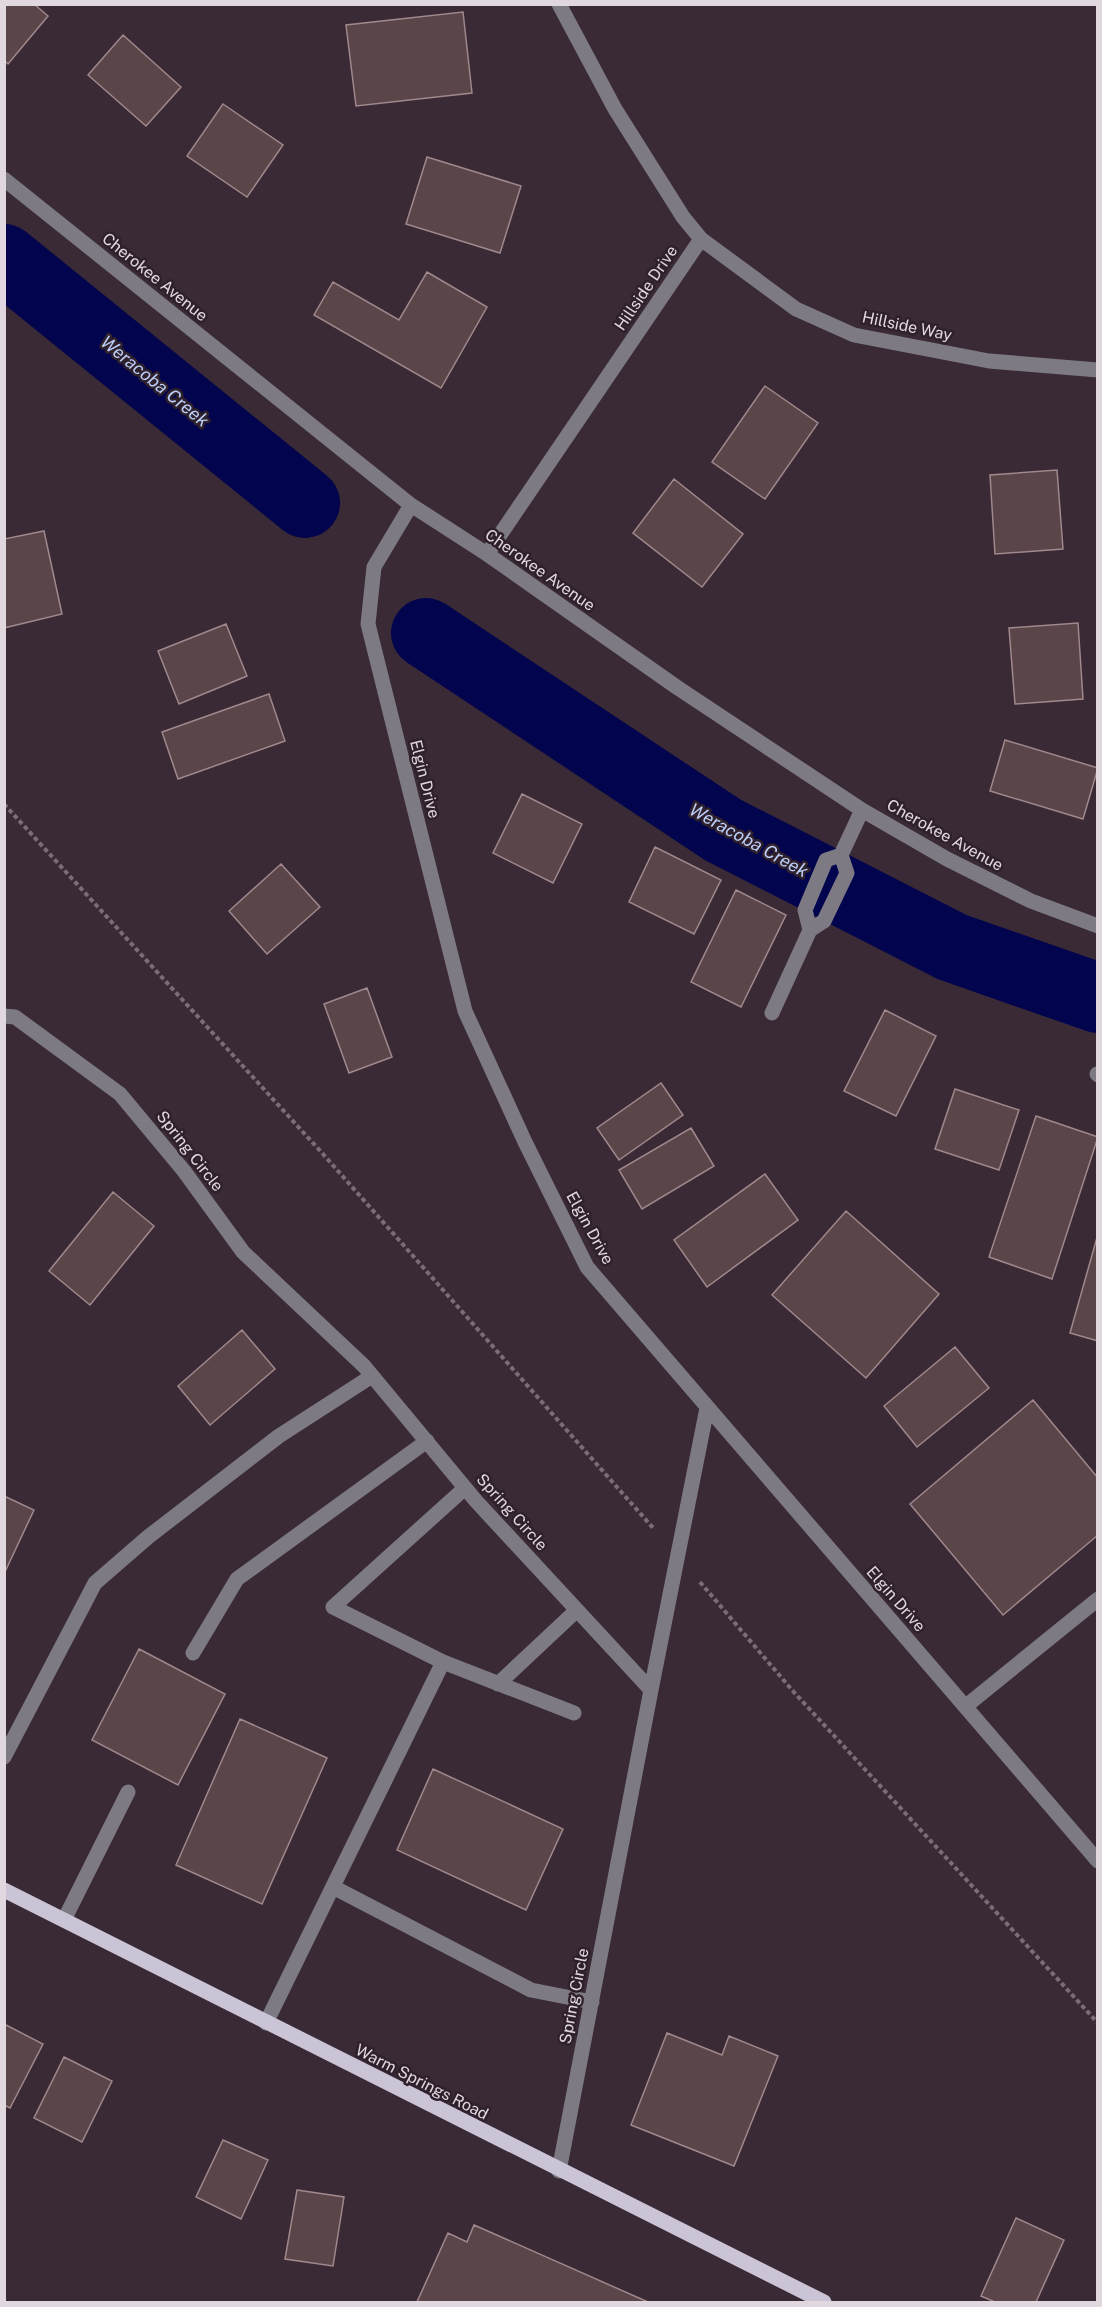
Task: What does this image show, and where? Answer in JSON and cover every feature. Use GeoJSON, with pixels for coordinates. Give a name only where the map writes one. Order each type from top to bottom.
{"type":"FeatureCollection","features":[{"type":"Feature","properties":{"kind":"main road","name":"Warm Springs Road"},"geometry":{"type":"LineString","coordinates":[[4,1890],[824,2302]]}},
{"type":"Feature","properties":{"kind":"street","name":"Hillside Drive"},"geometry":{"type":"LineString","coordinates":[[487,554],[701,239],[683,217],[615,109],[559,4]]}},
{"type":"Feature","properties":{"kind":"street","name":"Cherokee Avenue"},"geometry":{"type":"LineString","coordinates":[[4,179],[411,505],[487,554],[678,688],[862,810],[946,859],[1031,901],[1098,926]]}},
{"type":"Feature","properties":{"kind":"street","name":"Hillside Way"},"geometry":{"type":"LineString","coordinates":[[701,239],[796,309],[854,334],[989,361],[1098,369]]}},
{"type":"Feature","properties":{"kind":"street","name":"Elgin Drive"},"geometry":{"type":"LineString","coordinates":[[411,505],[374,567],[368,624],[465,1011],[525,1142],[587,1267],[1098,1861]]}},
{"type":"Feature","properties":{"kind":"street"},"geometry":{"type":"LineString","coordinates":[[772,1013],[810,930],[824,921],[847,873],[841,855],[862,810]]}},
{"type":"Feature","properties":{"kind":"street"},"geometry":{"type":"LineString","coordinates":[[810,930],[805,910],[826,860],[841,855]]}},
{"type":"Feature","properties":{"kind":"street","name":"Spring Circle"},"geometry":{"type":"LineString","coordinates":[[4,1016],[15,1017],[120,1094],[184,1170],[243,1252],[372,1376],[465,1488],[651,1690],[560,2171]]}},
{"type":"Feature","properties":{"kind":"street"},"geometry":{"type":"LineString","coordinates":[[5,1754],[95,1582],[148,1537],[279,1436],[372,1376]]}},
{"type":"Feature","properties":{"kind":"street"},"geometry":{"type":"LineString","coordinates":[[651,1690],[707,1408]]}},
{"type":"Feature","properties":{"kind":"street"},"geometry":{"type":"LineString","coordinates":[[193,1653],[237,1579],[427,1442]]}},
{"type":"Feature","properties":{"kind":"street"},"geometry":{"type":"LineString","coordinates":[[465,1488],[333,1607],[443,1662],[574,1713]]}},
{"type":"Feature","properties":{"kind":"street"},"geometry":{"type":"LineString","coordinates":[[966,1706],[1098,1599]]}},
{"type":"Feature","properties":{"kind":"street"},"geometry":{"type":"LineString","coordinates":[[498,1684],[576,1610]]}},
{"type":"Feature","properties":{"kind":"street"},"geometry":{"type":"LineString","coordinates":[[266,2023],[443,1662]]}},
{"type":"Feature","properties":{"kind":"street"},"geometry":{"type":"LineString","coordinates":[[64,1920],[128,1792]]}},
{"type":"Feature","properties":{"kind":"street"},"geometry":{"type":"LineString","coordinates":[[333,1887],[531,1990],[592,2002]]}},
{"type":"Feature","properties":{"kind":"path"},"geometry":{"type":"LineString","coordinates":[[4,804],[331,1163],[678,1556],[792,1689],[1098,2023]]}},
{"type":"Feature","properties":{"kind":"building"},"geometry":{"type":"Polygon","coordinates":[[[4,4],[34,4],[48,16],[8,64],[4,60],[4,4]]]}},
{"type":"Feature","properties":{"kind":"building"},"geometry":{"type":"Polygon","coordinates":[[[463,12],[472,93],[356,106],[346,25],[463,12]]]}},
{"type":"Feature","properties":{"kind":"building"},"geometry":{"type":"Polygon","coordinates":[[[123,35],[181,87],[146,126],[88,75],[123,35]]]}},
{"type":"Feature","properties":{"kind":"building"},"geometry":{"type":"Polygon","coordinates":[[[223,104],[283,145],[247,197],[187,156],[223,104]]]}},
{"type":"Feature","properties":{"kind":"building"},"geometry":{"type":"Polygon","coordinates":[[[427,157],[521,186],[500,253],[406,224],[427,157]]]}},
{"type":"Feature","properties":{"kind":"building"},"geometry":{"type":"Polygon","coordinates":[[[427,272],[487,307],[441,388],[314,315],[333,282],[399,320],[427,272]]]}},
{"type":"Feature","properties":{"kind":"building"},"geometry":{"type":"Polygon","coordinates":[[[765,386],[818,423],[765,499],[712,462],[765,386]]]}},
{"type":"Feature","properties":{"kind":"building"},"geometry":{"type":"Polygon","coordinates":[[[1057,470],[1063,549],[995,554],[990,475],[1057,470]]]}},
{"type":"Feature","properties":{"kind":"building"},"geometry":{"type":"Polygon","coordinates":[[[674,479],[743,534],[702,587],[633,533],[674,479]]]}},
{"type":"Feature","properties":{"kind":"building"},"geometry":{"type":"Polygon","coordinates":[[[44,531],[62,614],[4,628],[4,539],[44,531]]]}},
{"type":"Feature","properties":{"kind":"building"},"geometry":{"type":"Polygon","coordinates":[[[1078,623],[1083,699],[1015,704],[1009,628],[1078,623]]]}},
{"type":"Feature","properties":{"kind":"building"},"geometry":{"type":"Polygon","coordinates":[[[226,624],[247,676],[179,704],[158,651],[226,624]]]}},
{"type":"Feature","properties":{"kind":"building"},"geometry":{"type":"Polygon","coordinates":[[[269,694],[285,741],[178,779],[162,732],[269,694]]]}},
{"type":"Feature","properties":{"kind":"building"},"geometry":{"type":"Polygon","coordinates":[[[1005,740],[1098,768],[1083,819],[990,791],[1005,740]]]}},
{"type":"Feature","properties":{"kind":"building"},"geometry":{"type":"Polygon","coordinates":[[[522,794],[582,824],[553,883],[493,853],[522,794]]]}},
{"type":"Feature","properties":{"kind":"building"},"geometry":{"type":"Polygon","coordinates":[[[655,847],[721,880],[694,934],[629,902],[655,847]]]}},
{"type":"Feature","properties":{"kind":"building"},"geometry":{"type":"Polygon","coordinates":[[[281,864],[320,907],[267,954],[229,911],[281,864]]]}},
{"type":"Feature","properties":{"kind":"building"},"geometry":{"type":"Polygon","coordinates":[[[736,890],[786,915],[741,1007],[691,982],[736,890]]]}},
{"type":"Feature","properties":{"kind":"building"},"geometry":{"type":"Polygon","coordinates":[[[367,988],[392,1057],[349,1073],[324,1004],[367,988]]]}},
{"type":"Feature","properties":{"kind":"building"},"geometry":{"type":"Polygon","coordinates":[[[885,1010],[936,1036],[896,1116],[844,1091],[885,1010]]]}},
{"type":"Feature","properties":{"kind":"building"},"geometry":{"type":"Polygon","coordinates":[[[661,1083],[683,1115],[619,1160],[597,1128],[661,1083]]]}},
{"type":"Feature","properties":{"kind":"building"},"geometry":{"type":"Polygon","coordinates":[[[955,1089],[1019,1110],[999,1170],[935,1149],[955,1089]]]}},
{"type":"Feature","properties":{"kind":"building"},"geometry":{"type":"Polygon","coordinates":[[[1036,1116],[1098,1137],[1052,1279],[989,1257],[1036,1116]]]}},
{"type":"Feature","properties":{"kind":"building"},"geometry":{"type":"Polygon","coordinates":[[[691,1128],[714,1166],[642,1209],[619,1170],[691,1128]]]}},
{"type":"Feature","properties":{"kind":"building"},"geometry":{"type":"Polygon","coordinates":[[[765,1174],[798,1220],[707,1287],[674,1240],[765,1174]]]}},
{"type":"Feature","properties":{"kind":"building"},"geometry":{"type":"Polygon","coordinates":[[[113,1192],[154,1226],[90,1305],[49,1271],[113,1192]]]}},
{"type":"Feature","properties":{"kind":"building"},"geometry":{"type":"Polygon","coordinates":[[[846,1211],[939,1294],[866,1378],[772,1295],[846,1211]]]}},
{"type":"Feature","properties":{"kind":"building"},"geometry":{"type":"Polygon","coordinates":[[[1098,1234],[1098,1341],[1070,1333],[1098,1234]]]}},
{"type":"Feature","properties":{"kind":"building"},"geometry":{"type":"Polygon","coordinates":[[[242,1330],[275,1369],[210,1425],[178,1386],[242,1330]]]}},
{"type":"Feature","properties":{"kind":"building"},"geometry":{"type":"Polygon","coordinates":[[[955,1347],[989,1388],[917,1447],[884,1406],[955,1347]]]}},
{"type":"Feature","properties":{"kind":"building"},"geometry":{"type":"Polygon","coordinates":[[[1033,1400],[1098,1478],[1098,1535],[1003,1615],[910,1504],[1033,1400]]]}},
{"type":"Feature","properties":{"kind":"building"},"geometry":{"type":"Polygon","coordinates":[[[4,1496],[34,1510],[4,1574],[4,1496]]]}},
{"type":"Feature","properties":{"kind":"building"},"geometry":{"type":"Polygon","coordinates":[[[139,1649],[225,1694],[178,1785],[92,1740],[139,1649]]]}},
{"type":"Feature","properties":{"kind":"building"},"geometry":{"type":"Polygon","coordinates":[[[240,1719],[327,1758],[262,1904],[176,1865],[240,1719]]]}},
{"type":"Feature","properties":{"kind":"building"},"geometry":{"type":"Polygon","coordinates":[[[433,1769],[563,1829],[526,1910],[397,1850],[433,1769]]]}},
{"type":"Feature","properties":{"kind":"building"},"geometry":{"type":"Polygon","coordinates":[[[4,2024],[43,2044],[10,2108],[4,2105],[4,2024]]]}},
{"type":"Feature","properties":{"kind":"building"},"geometry":{"type":"Polygon","coordinates":[[[667,2033],[722,2055],[729,2036],[778,2056],[734,2166],[631,2125],[667,2033]]]}},
{"type":"Feature","properties":{"kind":"building"},"geometry":{"type":"Polygon","coordinates":[[[64,2057],[112,2081],[82,2142],[34,2118],[64,2057]]]}},
{"type":"Feature","properties":{"kind":"building"},"geometry":{"type":"Polygon","coordinates":[[[223,2140],[268,2160],[241,2219],[196,2197],[223,2140]]]}},
{"type":"Feature","properties":{"kind":"building"},"geometry":{"type":"Polygon","coordinates":[[[297,2190],[344,2197],[333,2266],[285,2259],[297,2190]]]}},
{"type":"Feature","properties":{"kind":"building"},"geometry":{"type":"Polygon","coordinates":[[[1016,2218],[1064,2240],[1036,2302],[995,2302],[981,2296],[1016,2218]]]}},
{"type":"Feature","properties":{"kind":"building"},"geometry":{"type":"Polygon","coordinates":[[[474,2225],[648,2302],[417,2302],[448,2233],[467,2242],[474,2225]]]}},
{"type":"Feature","properties":{"kind":"waterway","name":"Weracoba Creek"},"geometry":{"type":"LineString","coordinates":[[4,259],[305,503]]}},
{"type":"Feature","properties":{"kind":"waterway","name":"Weracoba Creek"},"geometry":{"type":"LineString","coordinates":[[426,633],[723,830],[952,947],[1098,998]]}}]}
